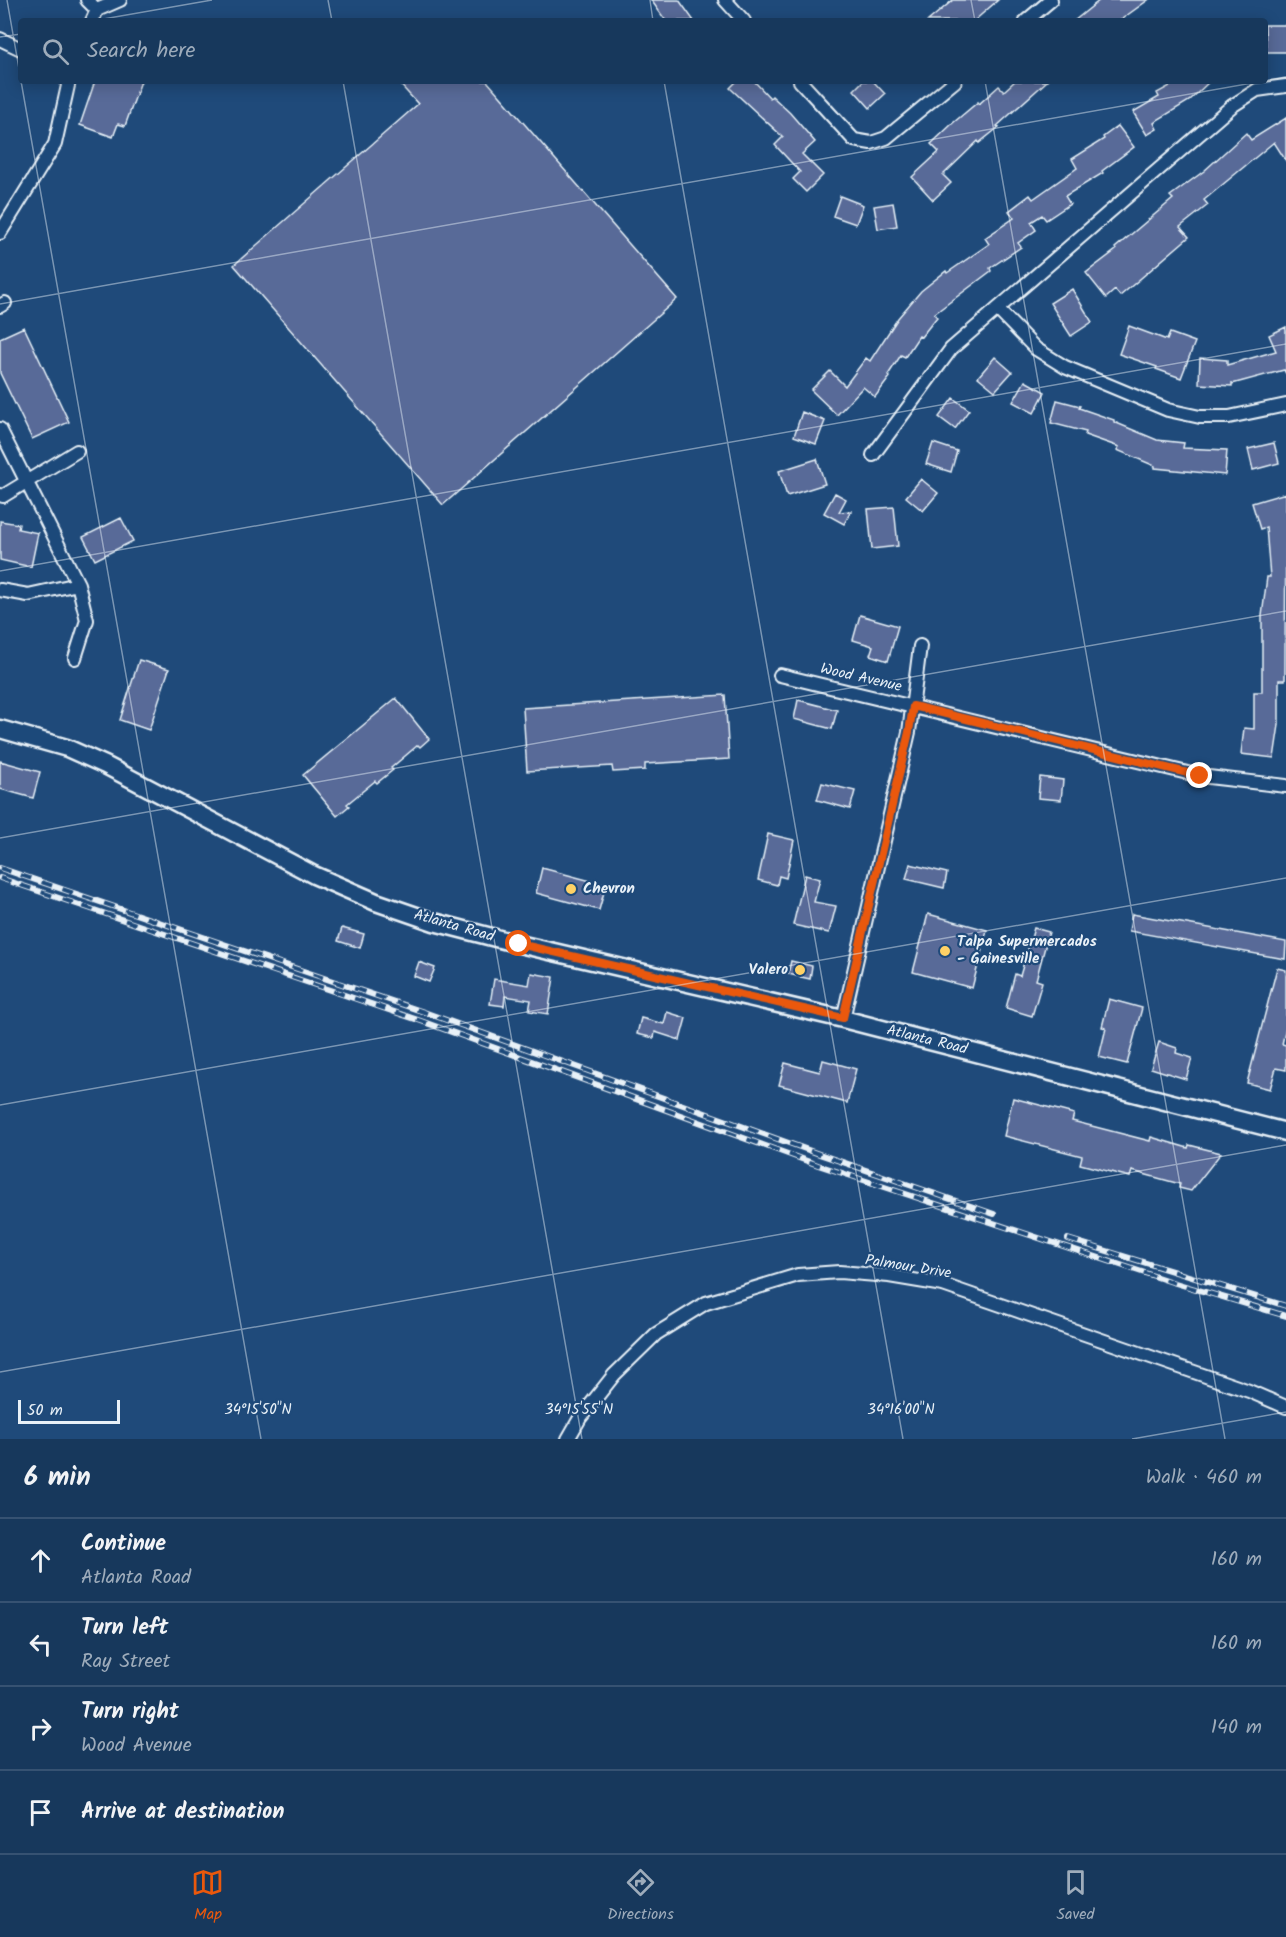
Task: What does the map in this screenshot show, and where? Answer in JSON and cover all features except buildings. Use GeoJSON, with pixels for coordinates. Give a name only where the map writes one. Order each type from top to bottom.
{"type":"FeatureCollection","features":[{"type":"Feature","properties":{"kind":"main road","name":"Atlanta Road"},"geometry":{"type":"LineString","coordinates":[[0,729],[67,748],[105,765],[314,875],[376,902],[415,915],[513,942],[843,1018],[1286,1132]]}},
{"type":"Feature","properties":{"kind":"street"},"geometry":{"type":"LineString","coordinates":[[87,0],[94,16],[120,0]]}},
{"type":"Feature","properties":{"kind":"street"},"geometry":{"type":"LineString","coordinates":[[725,0],[741,18]]}},
{"type":"Feature","properties":{"kind":"street"},"geometry":{"type":"LineString","coordinates":[[1030,18],[1051,0]]}},
{"type":"Feature","properties":{"kind":"street"},"geometry":{"type":"LineString","coordinates":[[0,39],[18,48]]}},
{"type":"Feature","properties":{"kind":"street"},"geometry":{"type":"LineString","coordinates":[[0,233],[55,144],[65,84]]}},
{"type":"Feature","properties":{"kind":"street"},"geometry":{"type":"LineString","coordinates":[[803,84],[854,140],[871,143],[886,138],[951,84]]}},
{"type":"Feature","properties":{"kind":"street"},"geometry":{"type":"LineString","coordinates":[[873,455],[951,349],[1232,106],[1257,90],[1286,86]]}},
{"type":"Feature","properties":{"kind":"street"},"geometry":{"type":"LineString","coordinates":[[998,310],[1036,350],[1055,361],[1168,410],[1200,417],[1229,417],[1286,405]]}},
{"type":"Feature","properties":{"kind":"street"},"geometry":{"type":"LineString","coordinates":[[0,429],[78,584],[87,620],[75,658]]}},
{"type":"Feature","properties":{"kind":"street"},"geometry":{"type":"LineString","coordinates":[[0,495],[3,496],[77,451]]}},
{"type":"Feature","properties":{"kind":"street"},"geometry":{"type":"LineString","coordinates":[[0,590],[28,595],[78,584]]}},
{"type":"Feature","properties":{"kind":"street"},"geometry":{"type":"LineString","coordinates":[[843,1018],[909,732],[920,646]]}},
{"type":"Feature","properties":{"kind":"street","name":"Wood Avenue"},"geometry":{"type":"LineString","coordinates":[[780,675],[1200,776],[1286,786]]}},
{"type":"Feature","properties":{"kind":"street","name":"Palmour Drive"},"geometry":{"type":"LineString","coordinates":[[568,1439],[580,1418],[614,1375],[656,1334],[706,1303],[798,1275],[839,1272],[890,1275],[943,1285],[1249,1391],[1286,1407]]}},
{"type":"Feature","properties":{"kind":"railway"},"geometry":{"type":"LineString","coordinates":[[0,868],[424,1012],[822,1155],[994,1214]]}},
{"type":"Feature","properties":{"kind":"railway"},"geometry":{"type":"LineString","coordinates":[[0,878],[421,1021],[818,1165],[1172,1282],[1286,1316]]}},
{"type":"Feature","properties":{"kind":"railway"},"geometry":{"type":"LineString","coordinates":[[1068,1239],[1286,1306]]}},
{"type":"Feature","properties":{"kind":"place","name":"Chevron"},"geometry":{"type":"Point","coordinates":[571,889]}},
{"type":"Feature","properties":{"kind":"place","name":"Talpa Supermercados - Gainesville"},"geometry":{"type":"Point","coordinates":[945,951]}},
{"type":"Feature","properties":{"kind":"place","name":"Valero"},"geometry":{"type":"Point","coordinates":[800,970]}},
{"type":"Feature","properties":{"kind":"route"},"geometry":{"type":"LineString","coordinates":[[519,944],[843,1018],[913,706],[1200,776]]}}]}
